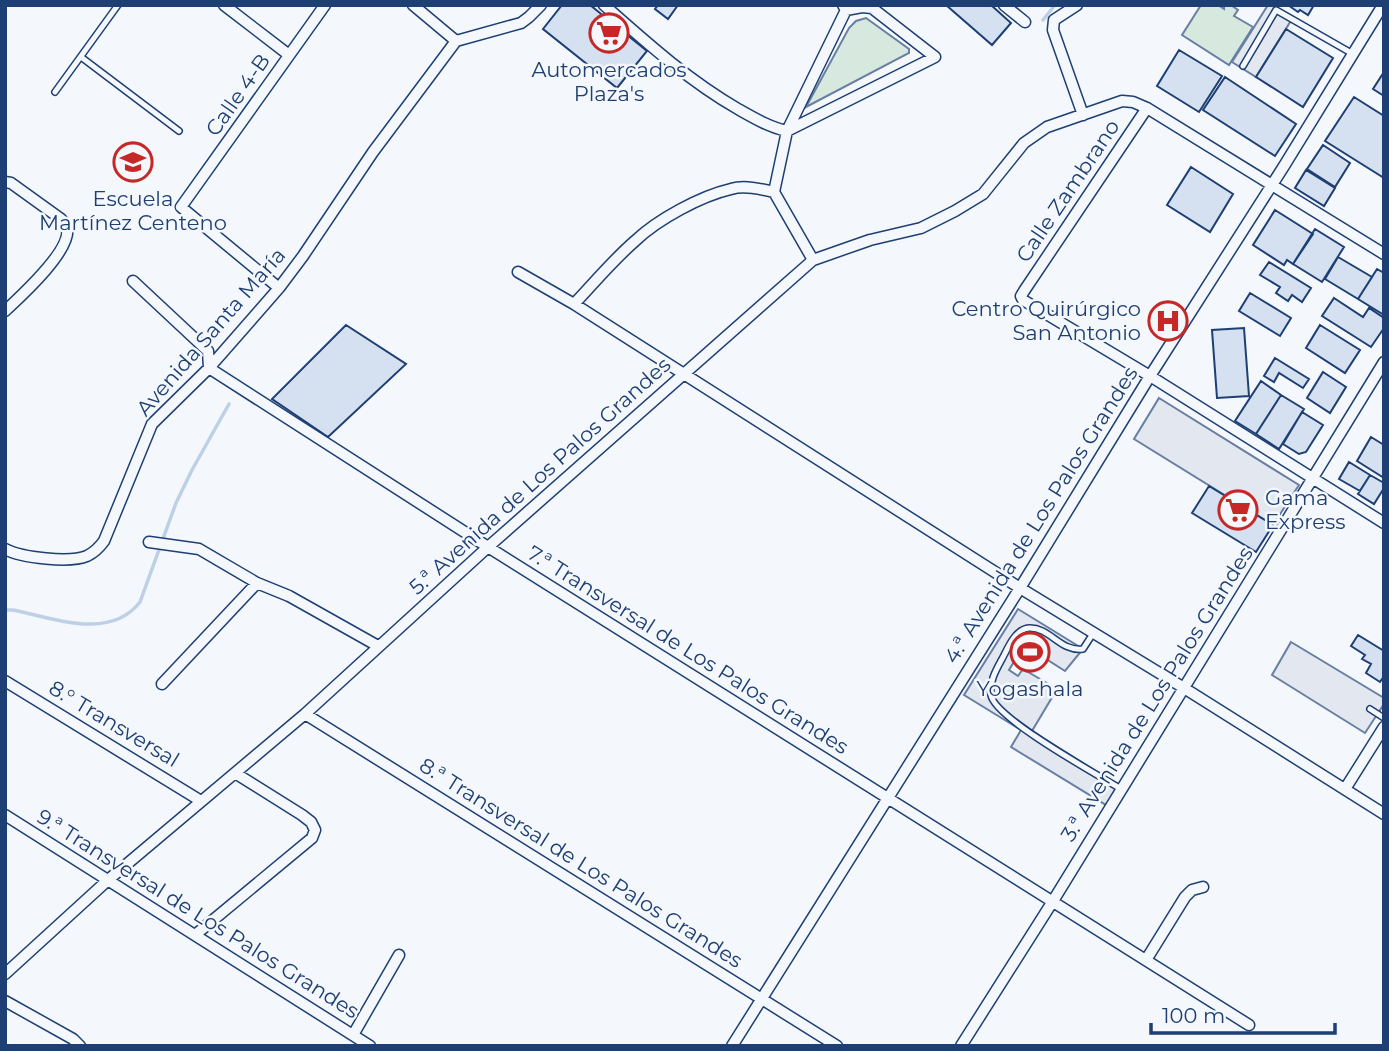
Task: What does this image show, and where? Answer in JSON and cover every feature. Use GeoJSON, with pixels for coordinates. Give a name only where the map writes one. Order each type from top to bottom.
{"type":"FeatureCollection","features":[{"type":"Feature","properties":{"kind":"street"},"geometry":{"type":"LineString","coordinates":[[223,5],[289,55]]}},
{"type":"Feature","properties":{"kind":"street","name":"Calle 4-B"},"geometry":{"type":"LineString","coordinates":[[279,288],[181,207],[325,5]]}},
{"type":"Feature","properties":{"kind":"street"},"geometry":{"type":"LineString","coordinates":[[413,5],[456,41],[521,23],[541,5]]}},
{"type":"Feature","properties":{"kind":"street"},"geometry":{"type":"LineString","coordinates":[[604,5],[669,62],[718,97],[775,129],[787,131],[935,57],[872,8],[847,7],[787,131],[774,192],[813,260]]}},
{"type":"Feature","properties":{"kind":"street"},"geometry":{"type":"LineString","coordinates":[[1004,5],[1025,22]]}},
{"type":"Feature","properties":{"kind":"street"},"geometry":{"type":"LineString","coordinates":[[1077,5],[1054,20],[1053,30],[1083,115]]}},
{"type":"Feature","properties":{"kind":"street","name":"4.ª Avenida de Los Palos Grandes"},"geometry":{"type":"LineString","coordinates":[[732,1046],[1383,5]]}},
{"type":"Feature","properties":{"kind":"street","name":"Avenida Santa María"},"geometry":{"type":"LineString","coordinates":[[5,549],[29,557],[75,559],[96,551],[104,541],[152,424],[209,368],[279,288],[373,152],[456,41]]}},
{"type":"Feature","properties":{"kind":"street","name":"5.ª Avenida de Los Palos Grandes"},"geometry":{"type":"LineString","coordinates":[[5,974],[108,880],[305,714],[488,547],[813,260],[870,240],[921,228],[955,211],[983,194],[1024,143],[1046,127],[1122,101],[1147,108]]}},
{"type":"Feature","properties":{"kind":"street"},"geometry":{"type":"LineString","coordinates":[[1147,108],[1384,254]]}},
{"type":"Feature","properties":{"kind":"street","name":"Calle Zambrano"},"geometry":{"type":"LineString","coordinates":[[1147,108],[1021,296],[1023,300],[1150,376]]}},
{"type":"Feature","properties":{"kind":"street"},"geometry":{"type":"LineString","coordinates":[[5,182],[11,183],[61,219],[67,227],[67,237],[53,261],[5,311]]}},
{"type":"Feature","properties":{"kind":"street"},"geometry":{"type":"LineString","coordinates":[[574,304],[636,239],[662,220],[733,188],[758,188],[774,192]]}},
{"type":"Feature","properties":{"kind":"street"},"geometry":{"type":"LineString","coordinates":[[518,272],[574,304],[1020,588],[1384,814]]}},
{"type":"Feature","properties":{"kind":"street"},"geometry":{"type":"LineString","coordinates":[[133,281],[208,351],[209,368]]}},
{"type":"Feature","properties":{"kind":"street","name":"3.ª Avenida de Los Palos Grandes"},"geometry":{"type":"LineString","coordinates":[[961,1046],[1384,362]]}},
{"type":"Feature","properties":{"kind":"street","name":"7.ª Transversal de Los Palos Grandes"},"geometry":{"type":"LineString","coordinates":[[209,368],[488,547],[1249,1025]]}},
{"type":"Feature","properties":{"kind":"street"},"geometry":{"type":"LineString","coordinates":[[1150,376],[1384,523]]}},
{"type":"Feature","properties":{"kind":"street"},"geometry":{"type":"LineString","coordinates":[[149,541],[199,549],[257,583],[289,596],[378,646]]}},
{"type":"Feature","properties":{"kind":"street"},"geometry":{"type":"LineString","coordinates":[[162,684],[257,583]]}},
{"type":"Feature","properties":{"kind":"street","name":"8.° Transversal"},"geometry":{"type":"LineString","coordinates":[[5,681],[201,801]]}},
{"type":"Feature","properties":{"kind":"street","name":"8.ª Transversal de Los Palos Grandes"},"geometry":{"type":"LineString","coordinates":[[305,714],[837,1046]]}},
{"type":"Feature","properties":{"kind":"street"},"geometry":{"type":"LineString","coordinates":[[1345,789],[1384,727]]}},
{"type":"Feature","properties":{"kind":"street"},"geometry":{"type":"LineString","coordinates":[[195,935],[312,838],[315,830],[311,822],[302,815],[235,773]]}},
{"type":"Feature","properties":{"kind":"street","name":"9.ª Transversal de Los Palos Grandes"},"geometry":{"type":"LineString","coordinates":[[5,816],[370,1046]]}},
{"type":"Feature","properties":{"kind":"street"},"geometry":{"type":"LineString","coordinates":[[1146,960],[1185,897],[1192,890],[1203,887]]}},
{"type":"Feature","properties":{"kind":"street"},"geometry":{"type":"LineString","coordinates":[[353,1035],[399,954]]}},
{"type":"Feature","properties":{"kind":"street"},"geometry":{"type":"LineString","coordinates":[[5,1001],[73,1039],[79,1046]]}},
{"type":"Feature","properties":{"kind":"lane"},"geometry":{"type":"LineString","coordinates":[[55,92],[118,5]]}},
{"type":"Feature","properties":{"kind":"lane"},"geometry":{"type":"LineString","coordinates":[[1243,66],[1276,10],[1353,54]]}},
{"type":"Feature","properties":{"kind":"lane"},"geometry":{"type":"LineString","coordinates":[[81,57],[179,131]]}},
{"type":"Feature","properties":{"kind":"lane"},"geometry":{"type":"LineString","coordinates":[[1094,632],[1083,649],[1074,650],[1040,630],[1028,628],[1019,632],[993,677],[991,696],[1003,712],[1031,734],[1121,789]]}},
{"type":"Feature","properties":{"kind":"lane"},"geometry":{"type":"LineString","coordinates":[[1370,709],[1384,718]]}},
{"type":"Feature","properties":{"kind":"shaded area"},"geometry":{"type":"Polygon","coordinates":[[[1201,5],[1218,5],[1224,9],[1224,5],[1231,5],[1238,10],[1234,16],[1253,27],[1229,65],[1182,35],[1201,5]]]}},
{"type":"Feature","properties":{"kind":"shaded area"},"geometry":{"type":"Polygon","coordinates":[[[1268,5],[1292,19],[1256,77],[1232,62],[1268,5]]]}},
{"type":"Feature","properties":{"kind":"shaded area"},"geometry":{"type":"Polygon","coordinates":[[[866,18],[909,49],[909,53],[806,107],[849,28],[856,21],[866,18]]]}},
{"type":"Feature","properties":{"kind":"shaded area"},"geometry":{"type":"Polygon","coordinates":[[[1159,398],[1299,485],[1273,525],[1134,439],[1159,398]]]}},
{"type":"Feature","properties":{"kind":"shaded area"},"geometry":{"type":"Polygon","coordinates":[[[1018,609],[1083,649],[1065,671],[1024,645],[1009,670],[1018,676],[1023,669],[1057,689],[1032,731],[1123,788],[1111,808],[1011,747],[1021,730],[964,695],[1018,609]]]}},
{"type":"Feature","properties":{"kind":"shaded area"},"geometry":{"type":"Polygon","coordinates":[[[1291,642],[1384,698],[1384,704],[1365,733],[1272,675],[1291,642]]]}},
{"type":"Feature","properties":{"kind":"building"},"geometry":{"type":"Polygon","coordinates":[[[562,5],[590,5],[647,51],[617,88],[543,29],[562,5]]]}},
{"type":"Feature","properties":{"kind":"building"},"geometry":{"type":"Polygon","coordinates":[[[658,5],[678,5],[668,19],[655,9],[658,5]]]}},
{"type":"Feature","properties":{"kind":"building"},"geometry":{"type":"Polygon","coordinates":[[[946,5],[991,5],[1011,23],[992,45],[946,5]]]}},
{"type":"Feature","properties":{"kind":"building"},"geometry":{"type":"Polygon","coordinates":[[[1288,5],[1314,5],[1308,15],[1288,5]]]}},
{"type":"Feature","properties":{"kind":"building"},"geometry":{"type":"Polygon","coordinates":[[[1286,29],[1333,58],[1303,107],[1256,77],[1286,29]]]}},
{"type":"Feature","properties":{"kind":"building"},"geometry":{"type":"Polygon","coordinates":[[[1179,50],[1222,76],[1199,112],[1157,86],[1179,50]]]}},
{"type":"Feature","properties":{"kind":"building"},"geometry":{"type":"Polygon","coordinates":[[[1384,72],[1384,96],[1373,89],[1384,72]]]}},
{"type":"Feature","properties":{"kind":"building"},"geometry":{"type":"Polygon","coordinates":[[[1225,77],[1296,124],[1275,156],[1203,110],[1225,77]]]}},
{"type":"Feature","properties":{"kind":"building"},"geometry":{"type":"Polygon","coordinates":[[[1354,97],[1384,116],[1384,178],[1325,141],[1354,97]]]}},
{"type":"Feature","properties":{"kind":"building"},"geometry":{"type":"Polygon","coordinates":[[[1323,145],[1350,163],[1335,187],[1307,169],[1323,145]]]}},
{"type":"Feature","properties":{"kind":"building"},"geometry":{"type":"Polygon","coordinates":[[[1191,167],[1233,194],[1210,232],[1167,205],[1191,167]]]}},
{"type":"Feature","properties":{"kind":"building"},"geometry":{"type":"Polygon","coordinates":[[[1306,170],[1335,188],[1324,206],[1295,188],[1306,170]]]}},
{"type":"Feature","properties":{"kind":"building"},"geometry":{"type":"Polygon","coordinates":[[[1275,210],[1313,234],[1293,264],[1287,260],[1284,265],[1253,245],[1275,210]]]}},
{"type":"Feature","properties":{"kind":"building"},"geometry":{"type":"Polygon","coordinates":[[[1315,229],[1344,247],[1322,282],[1293,264],[1315,229]]]}},
{"type":"Feature","properties":{"kind":"building"},"geometry":{"type":"Polygon","coordinates":[[[1338,257],[1372,277],[1358,299],[1325,279],[1338,257]]]}},
{"type":"Feature","properties":{"kind":"building"},"geometry":{"type":"Polygon","coordinates":[[[1269,262],[1311,288],[1302,302],[1292,295],[1288,301],[1276,293],[1280,287],[1260,275],[1269,262]]]}},
{"type":"Feature","properties":{"kind":"building"},"geometry":{"type":"Polygon","coordinates":[[[1377,269],[1384,273],[1384,315],[1358,299],[1377,269]]]}},
{"type":"Feature","properties":{"kind":"building"},"geometry":{"type":"Polygon","coordinates":[[[1250,293],[1291,318],[1280,336],[1239,311],[1250,293]]]}},
{"type":"Feature","properties":{"kind":"building"},"geometry":{"type":"Polygon","coordinates":[[[1334,298],[1363,317],[1369,308],[1384,318],[1384,328],[1371,347],[1322,316],[1334,298]]]}},
{"type":"Feature","properties":{"kind":"building"},"geometry":{"type":"Polygon","coordinates":[[[346,325],[406,364],[328,437],[272,399],[346,325]]]}},
{"type":"Feature","properties":{"kind":"building"},"geometry":{"type":"Polygon","coordinates":[[[1320,325],[1360,350],[1345,373],[1306,348],[1320,325]]]}},
{"type":"Feature","properties":{"kind":"building"},"geometry":{"type":"Polygon","coordinates":[[[1244,328],[1249,396],[1217,398],[1212,330],[1244,328]]]}},
{"type":"Feature","properties":{"kind":"building"},"geometry":{"type":"Polygon","coordinates":[[[1275,358],[1309,379],[1303,388],[1279,373],[1274,382],[1264,376],[1275,358]]]}},
{"type":"Feature","properties":{"kind":"building"},"geometry":{"type":"Polygon","coordinates":[[[1323,372],[1346,387],[1330,413],[1307,398],[1323,372]]]}},
{"type":"Feature","properties":{"kind":"building"},"geometry":{"type":"Polygon","coordinates":[[[1261,381],[1281,395],[1256,434],[1235,421],[1261,381]]]}},
{"type":"Feature","properties":{"kind":"building"},"geometry":{"type":"Polygon","coordinates":[[[1281,395],[1304,409],[1279,449],[1256,434],[1281,395]]]}},
{"type":"Feature","properties":{"kind":"building"},"geometry":{"type":"Polygon","coordinates":[[[1302,412],[1323,425],[1306,452],[1299,454],[1283,444],[1302,412]]]}},
{"type":"Feature","properties":{"kind":"building"},"geometry":{"type":"Polygon","coordinates":[[[1371,437],[1384,445],[1384,478],[1357,461],[1371,437]]]}},
{"type":"Feature","properties":{"kind":"building"},"geometry":{"type":"Polygon","coordinates":[[[1349,462],[1370,475],[1360,491],[1339,479],[1349,462]]]}},
{"type":"Feature","properties":{"kind":"building"},"geometry":{"type":"Polygon","coordinates":[[[1370,475],[1384,483],[1384,488],[1374,504],[1358,494],[1370,475]]]}},
{"type":"Feature","properties":{"kind":"building"},"geometry":{"type":"Polygon","coordinates":[[[1209,486],[1273,525],[1256,552],[1192,513],[1209,486]]]}},
{"type":"Feature","properties":{"kind":"building"},"geometry":{"type":"Polygon","coordinates":[[[1358,635],[1384,651],[1384,676],[1380,682],[1366,673],[1371,664],[1362,659],[1365,655],[1351,646],[1358,635]]]}},
{"type":"Feature","properties":{"kind":"waterway"},"geometry":{"type":"LineString","coordinates":[[1043,20],[1055,5]]}},
{"type":"Feature","properties":{"kind":"waterway"},"geometry":{"type":"LineString","coordinates":[[5,610],[80,624],[113,621],[128,614],[140,602],[176,503],[229,404]]}},
{"type":"Feature","properties":{"kind":"place","name":"Automercados Plaza's"},"geometry":{"type":"Point","coordinates":[609,33]}},
{"type":"Feature","properties":{"kind":"place","name":"Escuela Martínez Centeno"},"geometry":{"type":"Point","coordinates":[133,162]}},
{"type":"Feature","properties":{"kind":"place","name":"Centro Quirúrgico San Antonio"},"geometry":{"type":"Point","coordinates":[1168,321]}},
{"type":"Feature","properties":{"kind":"place","name":"Gama Express"},"geometry":{"type":"Point","coordinates":[1238,510]}},
{"type":"Feature","properties":{"kind":"place","name":"Yogashala"},"geometry":{"type":"Point","coordinates":[1030,652]}}]}
